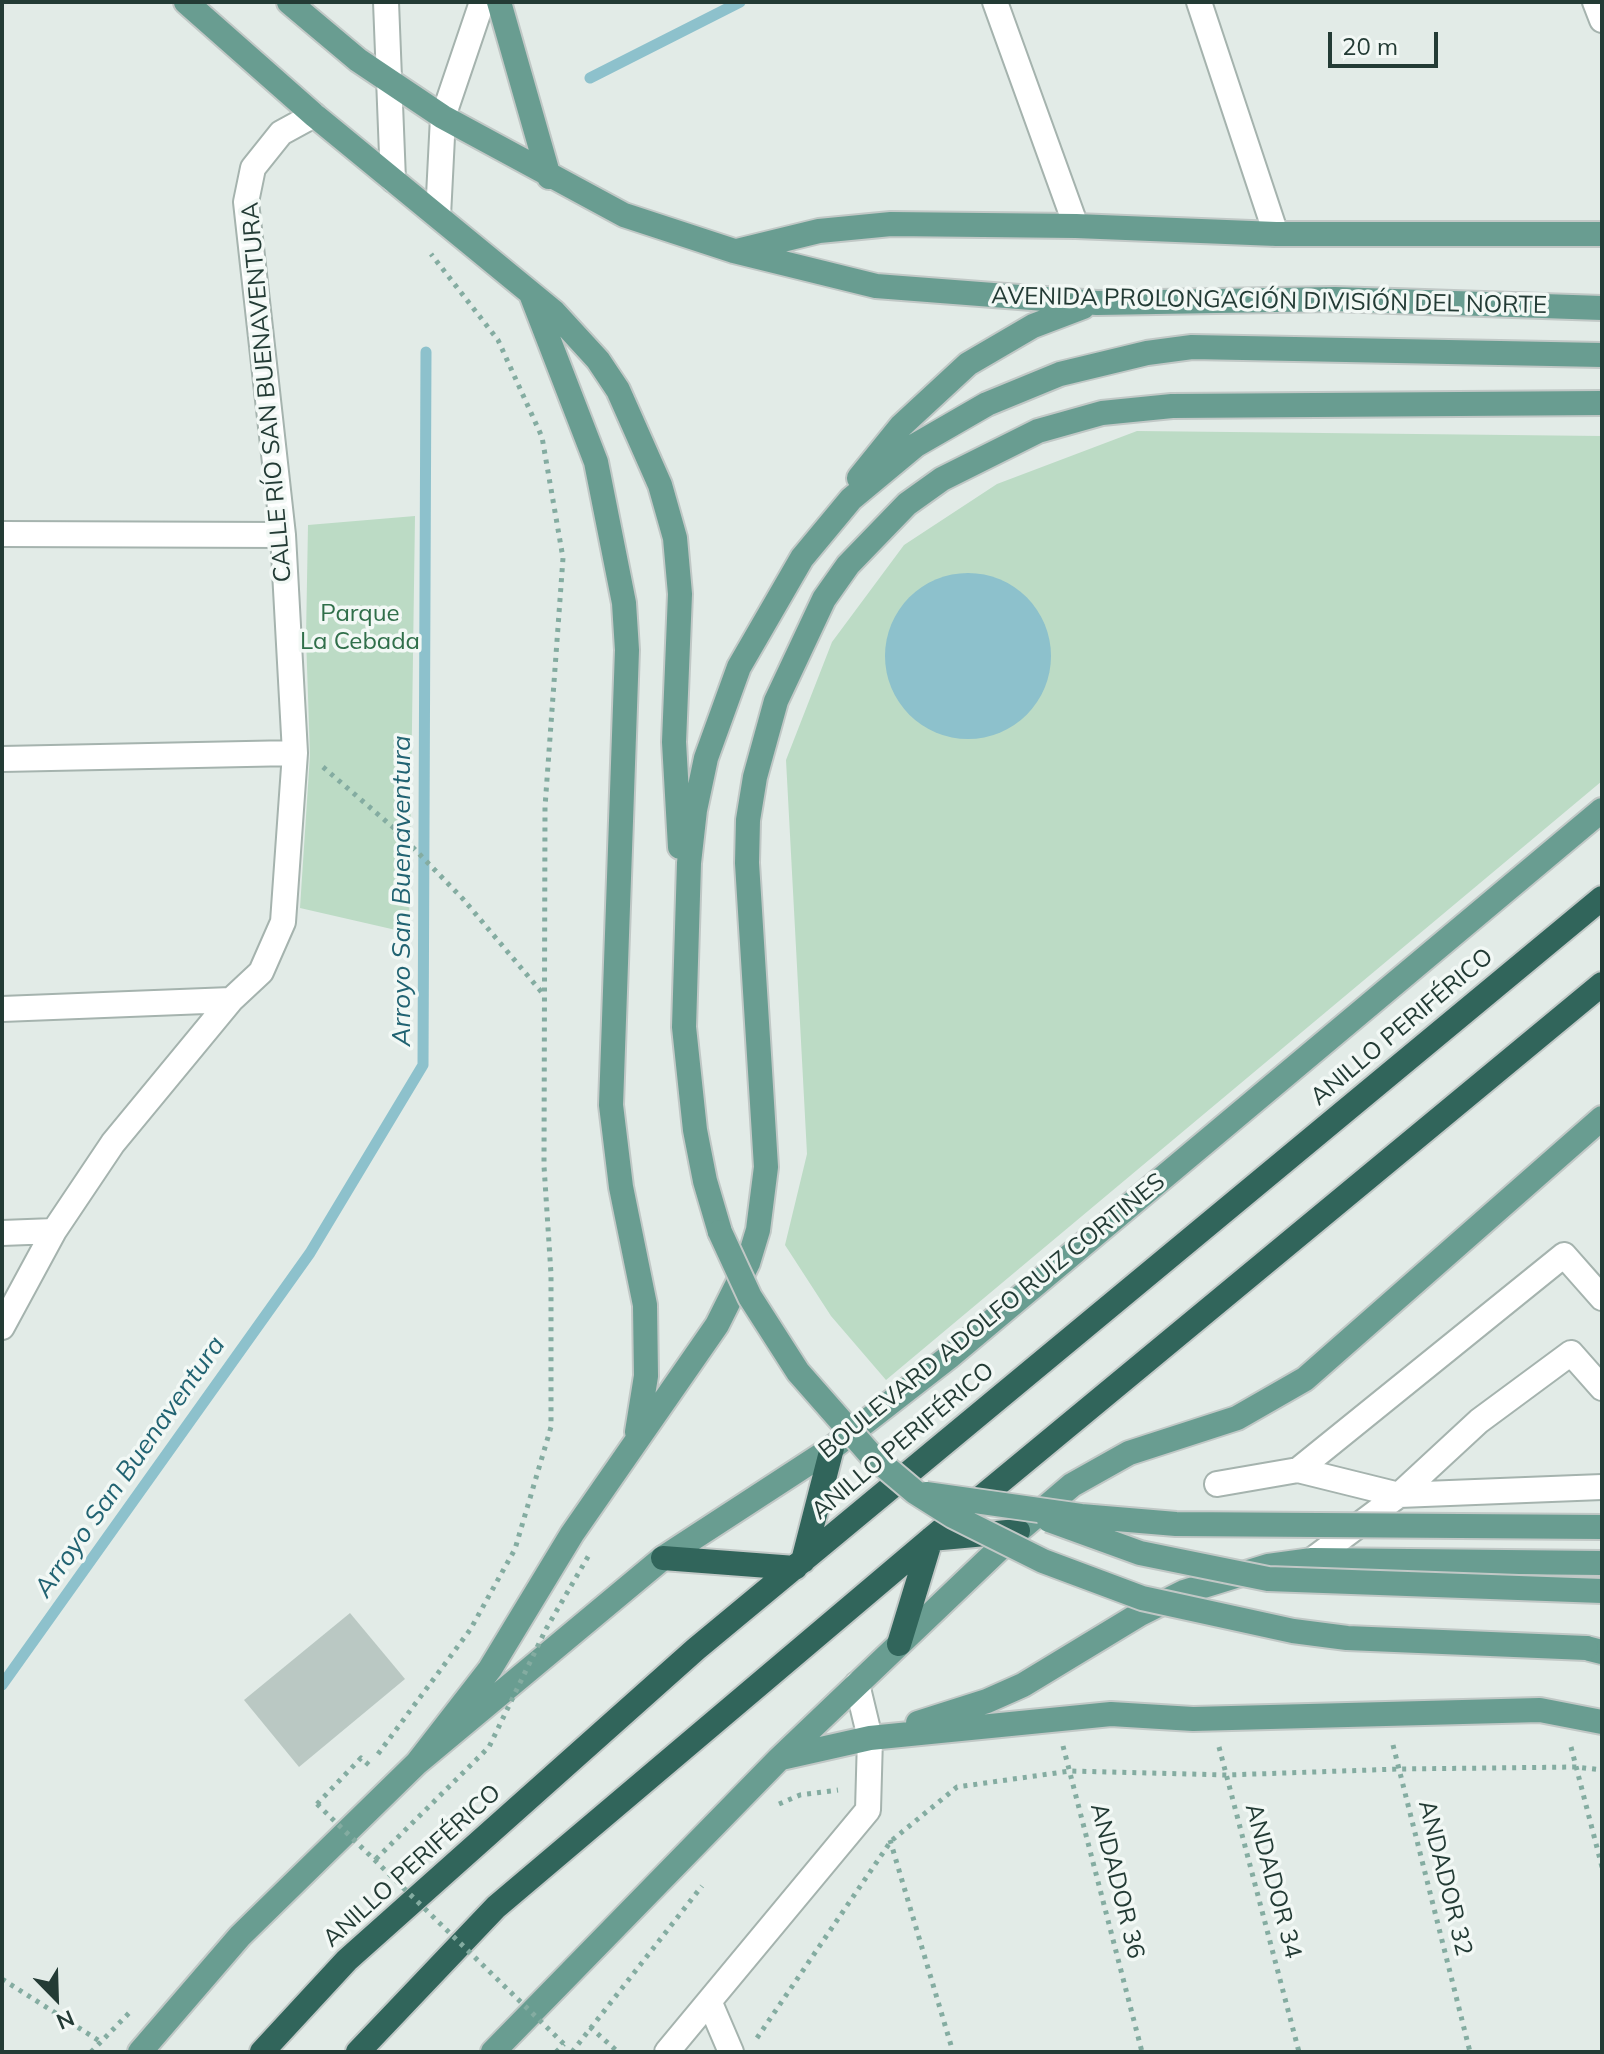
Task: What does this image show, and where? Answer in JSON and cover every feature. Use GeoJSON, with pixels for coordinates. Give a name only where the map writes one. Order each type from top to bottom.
{"type":"FeatureCollection","features":[{"type":"Feature","properties":{"kind":"highway","name":"ANILLO PERIFÉRICO"},"geometry":{"type":"LineString","coordinates":[[262,2052],[347,1960],[696,1649],[1602,898]]}},
{"type":"Feature","properties":{"kind":"highway"},"geometry":{"type":"LineString","coordinates":[[358,2052],[496,1907],[931,1539],[1602,984]]}},
{"type":"Feature","properties":{"kind":"highway"},"geometry":{"type":"LineString","coordinates":[[663,1558],[799,1564],[832,1448]]}},
{"type":"Feature","properties":{"kind":"highway"},"geometry":{"type":"LineString","coordinates":[[931,1539],[1019,1520]]}},
{"type":"Feature","properties":{"kind":"highway"},"geometry":{"type":"LineString","coordinates":[[899,1644],[931,1539]]}},
{"type":"Feature","properties":{"kind":"main road"},"geometry":{"type":"LineString","coordinates":[[186,2],[314,115],[574,332],[618,390],[660,485],[675,538],[680,594],[674,742],[677,817],[688,917]]}},
{"type":"Feature","properties":{"kind":"main road","name":"AVENIDA PROLONGACIÓN DIVISIÓN DEL NORTE"},"geometry":{"type":"LineString","coordinates":[[289,2],[387,79],[443,117],[624,215],[734,251],[876,286],[1097,303],[1335,299],[1602,308]]}},
{"type":"Feature","properties":{"kind":"main road"},"geometry":{"type":"LineString","coordinates":[[499,2],[549,177]]}},
{"type":"Feature","properties":{"kind":"main road"},"geometry":{"type":"LineString","coordinates":[[734,251],[776,239],[855,226],[1076,226],[1276,234],[1602,234]]}},
{"type":"Feature","properties":{"kind":"main road"},"geometry":{"type":"LineString","coordinates":[[531,294],[596,462],[624,603],[627,650],[611,1105],[647,1341],[646,1376],[634,1445]]}},
{"type":"Feature","properties":{"kind":"main road"},"geometry":{"type":"LineString","coordinates":[[1097,303],[1033,326],[968,364],[901,426],[865,469],[759,628],[722,707],[695,810],[684,972],[687,1079],[695,1130],[705,1181],[734,1265],[769,1328],[806,1383],[871,1455],[915,1492],[953,1516],[1043,1561],[1095,1582],[1191,1611],[1347,1638],[1594,1650]]}},
{"type":"Feature","properties":{"kind":"main road"},"geometry":{"type":"LineString","coordinates":[[825,528],[882,470],[952,423],[1023,388],[1104,362],[1192,347],[1602,355]]}},
{"type":"Feature","properties":{"kind":"main road"},"geometry":{"type":"LineString","coordinates":[[417,1763],[490,1669],[572,1534],[717,1325],[744,1273],[758,1230],[766,1167],[747,863],[748,820],[755,777],[776,701],[824,599],[866,544],[907,504],[955,472],[1038,431],[1102,413],[1137,408],[1602,403]]}},
{"type":"Feature","properties":{"kind":"main road","name":"BOULEVARD ADOLFO RUIZ CORTINES"},"geometry":{"type":"LineString","coordinates":[[140,2052],[240,1936],[417,1763],[663,1558],[832,1448],[949,1357],[1602,810]]}},
{"type":"Feature","properties":{"kind":"main road"},"geometry":{"type":"LineString","coordinates":[[493,2052],[779,1759],[899,1644],[1019,1520],[1098,1468],[1129,1453],[1237,1418],[1305,1379],[1602,1118]]}},
{"type":"Feature","properties":{"kind":"main road"},"geometry":{"type":"LineString","coordinates":[[915,1492],[1140,1553],[1268,1579],[1602,1591]]}},
{"type":"Feature","properties":{"kind":"main road"},"geometry":{"type":"LineString","coordinates":[[1019,1520],[1113,1519],[1245,1527],[1602,1527]]}},
{"type":"Feature","properties":{"kind":"main road"},"geometry":{"type":"LineString","coordinates":[[779,1759],[870,1738],[987,1701],[1023,1685],[1140,1614],[1184,1592],[1226,1577],[1312,1560],[1602,1563]]}},
{"type":"Feature","properties":{"kind":"main road"},"geometry":{"type":"LineString","coordinates":[[870,1738],[1111,1714],[1212,1719],[1385,1713],[1562,1712],[1602,1722]]}},
{"type":"Feature","properties":{"kind":"street"},"geometry":{"type":"LineString","coordinates":[[386,2],[393,180]]}},
{"type":"Feature","properties":{"kind":"street"},"geometry":{"type":"LineString","coordinates":[[438,216],[443,117],[482,2]]}},
{"type":"Feature","properties":{"kind":"street"},"geometry":{"type":"LineString","coordinates":[[995,2],[1076,226]]}},
{"type":"Feature","properties":{"kind":"street"},"geometry":{"type":"LineString","coordinates":[[1199,2],[1276,234]]}},
{"type":"Feature","properties":{"kind":"street"},"geometry":{"type":"LineString","coordinates":[[1595,2],[1602,20]]}},
{"type":"Feature","properties":{"kind":"street","name":"CALLE RÍO SAN BUENAVENTURA"},"geometry":{"type":"LineString","coordinates":[[2,1327],[54,1231],[113,1143],[231,1000],[261,972],[283,922],[295,753],[283,535],[246,202],[253,168],[281,133],[314,115]]}},
{"type":"Feature","properties":{"kind":"street"},"geometry":{"type":"LineString","coordinates":[[2,534],[283,535]]}},
{"type":"Feature","properties":{"kind":"street"},"geometry":{"type":"LineString","coordinates":[[2,759],[295,753]]}},
{"type":"Feature","properties":{"kind":"street"},"geometry":{"type":"LineString","coordinates":[[2,1009],[231,1000]]}},
{"type":"Feature","properties":{"kind":"street"},"geometry":{"type":"LineString","coordinates":[[2,1233],[54,1231]]}},
{"type":"Feature","properties":{"kind":"street"},"geometry":{"type":"LineString","coordinates":[[1298,1470],[1564,1255],[1602,1298]]}},
{"type":"Feature","properties":{"kind":"street"},"geometry":{"type":"LineString","coordinates":[[1312,1560],[1399,1495],[1479,1421],[1571,1353],[1602,1388]]}},
{"type":"Feature","properties":{"kind":"street"},"geometry":{"type":"LineString","coordinates":[[1217,1484],[1298,1470],[1399,1495],[1602,1487]]}},
{"type":"Feature","properties":{"kind":"street"},"geometry":{"type":"LineString","coordinates":[[667,2052],[868,1810],[870,1738],[857,1684]]}},
{"type":"Feature","properties":{"kind":"street"},"geometry":{"type":"LineString","coordinates":[[710,2003],[730,2051]]}},
{"type":"Feature","properties":{"kind":"path"},"geometry":{"type":"LineString","coordinates":[[425,247],[498,340],[542,437],[563,558],[545,807],[544,1166],[551,1274],[551,1427],[515,1549],[470,1630],[404,1723],[369,1765],[361,1758],[317,1804],[564,2044],[556,2052]]}},
{"type":"Feature","properties":{"kind":"path"},"geometry":{"type":"LineString","coordinates":[[295,753],[314,760],[395,829],[463,899],[545,996]]}},
{"type":"Feature","properties":{"kind":"path"},"geometry":{"type":"LineString","coordinates":[[375,1860],[489,1747],[546,1629],[589,1555]]}},
{"type":"Feature","properties":{"kind":"path"},"geometry":{"type":"LineString","coordinates":[[1562,1712],[1602,1867]]}},
{"type":"Feature","properties":{"kind":"path","name":"ANDADOR 32"},"geometry":{"type":"LineString","coordinates":[[1385,1713],[1470,2052]]}},
{"type":"Feature","properties":{"kind":"path","name":"ANDADOR 36"},"geometry":{"type":"LineString","coordinates":[[1056,1718],[1142,2052]]}},
{"type":"Feature","properties":{"kind":"path","name":"ANDADOR 34"},"geometry":{"type":"LineString","coordinates":[[1212,1719],[1299,2052]]}},
{"type":"Feature","properties":{"kind":"path"},"geometry":{"type":"LineString","coordinates":[[730,2051],[760,2037],[891,1841],[957,1787],[1070,1771],[1227,1775],[1399,1769],[1576,1767],[1602,1770]]}},
{"type":"Feature","properties":{"kind":"path"},"geometry":{"type":"LineString","coordinates":[[2,1979],[101,2042]]}},
{"type":"Feature","properties":{"kind":"path"},"geometry":{"type":"LineString","coordinates":[[590,2027],[618,2052]]}},
{"type":"Feature","properties":{"kind":"green space"},"geometry":{"type":"Polygon","coordinates":[[[1137,431],[1602,436],[1602,781],[886,1380],[831,1316],[785,1245],[807,1154],[786,760],[832,642],[904,545],[997,484],[1137,431]]]}},
{"type":"Feature","properties":{"kind":"green space","name":"Parque La Cebada"},"geometry":{"type":"Polygon","coordinates":[[[415,516],[409,933],[300,908],[310,755],[306,637],[308,525],[415,516]]]}},
{"type":"Feature","properties":{"kind":"water"},"geometry":{"type":"Polygon","coordinates":[[[968,573],[1000,579],[1027,597],[1045,624],[1051,656],[1045,688],[1027,715],[1000,733],[968,739],[936,733],[909,715],[891,688],[885,656],[891,624],[909,597],[936,579],[968,573]]]}},
{"type":"Feature","properties":{"kind":"building"},"geometry":{"type":"Polygon","coordinates":[[[350,1613],[405,1679],[299,1767],[244,1700],[350,1613]]]}},
{"type":"Feature","properties":{"kind":"waterway","name":"Arroyo San Buenaventura"},"geometry":{"type":"LineString","coordinates":[[590,78],[740,2]]}},
{"type":"Feature","properties":{"kind":"waterway","name":"Arroyo San Buenaventura"},"geometry":{"type":"LineString","coordinates":[[2,1685],[310,1253],[423,1065],[426,352]]}}]}
